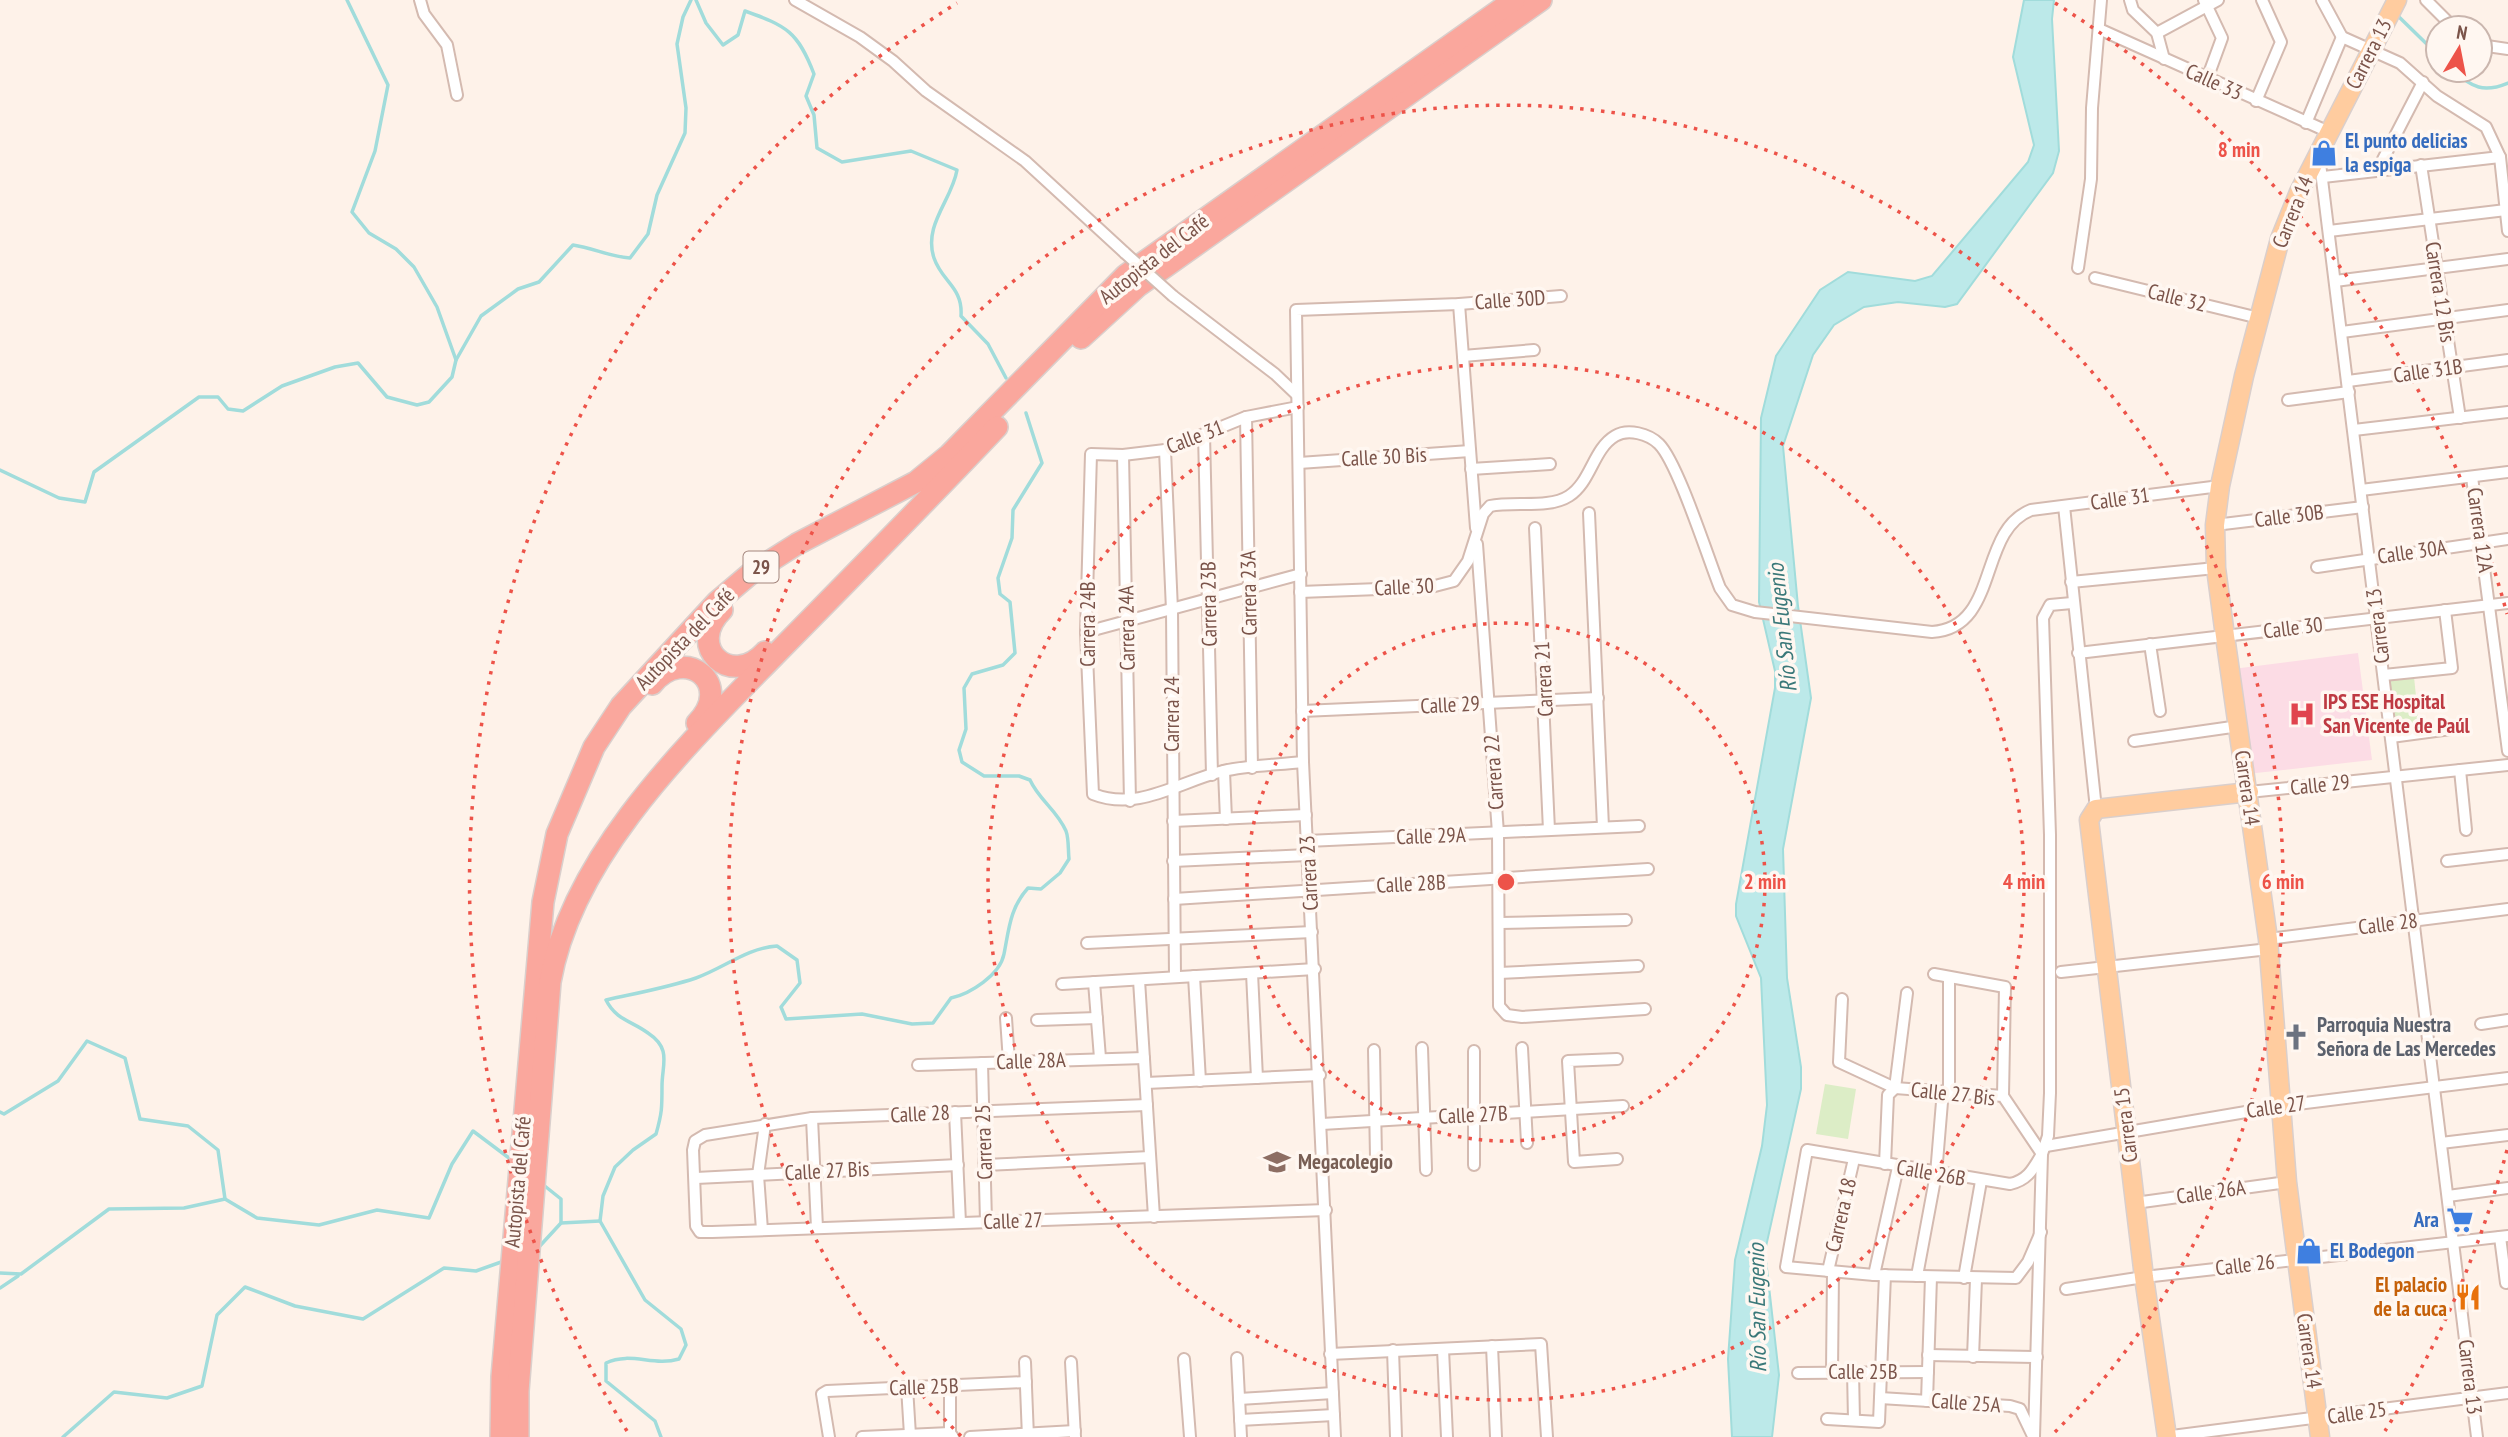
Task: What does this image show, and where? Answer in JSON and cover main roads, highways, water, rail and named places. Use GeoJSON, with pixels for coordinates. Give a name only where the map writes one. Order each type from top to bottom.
{"type":"FeatureCollection","features":[{"type":"Feature","properties":{"kind":"highway","name":"Autopista del Café"},"geometry":{"type":"LineString","coordinates":[[501,1437],[502,1377],[537,948],[552,855],[574,788],[594,747],[621,706],[717,601],[750,575],[797,544],[916,482],[949,455],[1126,275],[1514,0]]}},
{"type":"Feature","properties":{"kind":"highway","name":"Autopista del Café"},"geometry":{"type":"LineString","coordinates":[[518,1437],[518,1391],[550,982],[566,920],[592,870],[672,763],[1119,301],[1541,0]]}},
{"type":"Feature","properties":{"kind":"highway"},"geometry":{"type":"LineString","coordinates":[[867,508],[731,602],[710,625],[707,641],[710,649],[723,663],[732,667],[751,664],[835,581],[885,540]]}},
{"type":"Feature","properties":{"kind":"highway"},"geometry":{"type":"LineString","coordinates":[[552,855],[561,826],[618,726],[661,674],[678,667],[697,671],[711,686],[709,707],[659,766],[592,870]]}},
{"type":"Feature","properties":{"kind":"main road","name":"Carrera 13"},"geometry":{"type":"LineString","coordinates":[[2319,152],[2398,0]]}},
{"type":"Feature","properties":{"kind":"main road","name":"Carrera 14"},"geometry":{"type":"LineString","coordinates":[[2319,152],[2289,212],[2259,318],[2220,486],[2215,526],[2225,636],[2269,944],[2287,1182],[2320,1437]]}},
{"type":"Feature","properties":{"kind":"main road","name":"Calle 29"},"geometry":{"type":"LineString","coordinates":[[2094,811],[2249,792]]}},
{"type":"Feature","properties":{"kind":"main road","name":"Carrera 15"},"geometry":{"type":"LineString","coordinates":[[2094,811],[2089,828],[2166,1437]]}},
{"type":"Feature","properties":{"kind":"water","name":"Río San Eugenio"},"geometry":{"type":"Polygon","coordinates":[[[2024,0],[2054,0],[2052,19],[2059,151],[2053,173],[1957,304],[1945,307],[1898,302],[1864,307],[1834,325],[1813,355],[1783,446],[1798,606],[1811,698],[1783,849],[1787,978],[1801,1067],[1801,1089],[1765,1251],[1779,1375],[1772,1437],[1732,1437],[1728,1359],[1735,1260],[1762,1146],[1767,1105],[1761,978],[1736,916],[1775,688],[1775,671],[1759,602],[1761,418],[1776,356],[1820,290],[1848,272],[1915,281],[1932,276],[2028,162],[2034,145],[2013,57],[2024,0]]]}},
{"type":"Feature","properties":{"kind":"waterway"},"geometry":{"type":"LineString","coordinates":[[347,0],[388,85],[375,151],[352,212],[369,233],[396,249],[414,267],[437,307],[456,360]]}},
{"type":"Feature","properties":{"kind":"waterway"},"geometry":{"type":"LineString","coordinates":[[0,470],[59,498],[85,502],[94,472],[199,397],[218,397],[228,409],[243,411],[282,386],[335,367],[358,363],[387,397],[417,405],[429,402],[452,377],[456,360],[481,316],[518,289],[539,282],[573,245],[630,258],[648,234],[657,195],[685,133],[686,108],[677,44],[683,17],[691,0]]}},
{"type":"Feature","properties":{"kind":"waterway"},"geometry":{"type":"LineString","coordinates":[[696,0],[706,23],[723,45],[738,35],[745,11],[781,26],[796,40],[814,74],[806,96],[814,115],[817,148],[842,162],[911,151],[957,170],[932,235],[934,258],[959,298],[961,316],[988,344],[1006,378]]}},
{"type":"Feature","properties":{"kind":"waterway"},"geometry":{"type":"LineString","coordinates":[[2397,15],[2424,41]]}},
{"type":"Feature","properties":{"kind":"waterway"},"geometry":{"type":"LineString","coordinates":[[2470,84],[2492,88],[2508,83]]}},
{"type":"Feature","properties":{"kind":"waterway"},"geometry":{"type":"LineString","coordinates":[[661,1437],[655,1421],[606,1381],[606,1363],[624,1358],[660,1361],[679,1359],[686,1345],[681,1329],[645,1300],[600,1221],[603,1196],[615,1167],[656,1134],[661,1110],[664,1057],[655,1039],[619,1016],[606,1000],[696,978],[756,950],[777,946],[797,960],[800,983],[781,1007],[786,1019],[862,1014],[912,1024],[933,1023],[951,998],[975,988],[997,969],[1004,954],[1017,903],[1028,888],[1041,889],[1060,873],[1069,859],[1066,831],[1030,780],[1019,776],[984,776],[962,762],[959,750],[966,729],[964,688],[972,674],[1003,665],[1015,653],[1010,602],[1000,594],[998,578],[1012,538],[1013,510],[1042,463],[1026,413]]}},
{"type":"Feature","properties":{"kind":"waterway"},"geometry":{"type":"LineString","coordinates":[[0,1112],[4,1114],[58,1081],[87,1041],[125,1058],[140,1119],[188,1126],[218,1150],[225,1199],[257,1218],[319,1225],[377,1210],[429,1218],[452,1164],[473,1131],[513,1161]]}},
{"type":"Feature","properties":{"kind":"waterway"},"geometry":{"type":"LineString","coordinates":[[541,1183],[561,1199],[561,1223]]}},
{"type":"Feature","properties":{"kind":"waterway"},"geometry":{"type":"LineString","coordinates":[[0,1273],[21,1274],[109,1209],[184,1208],[225,1199]]}},
{"type":"Feature","properties":{"kind":"waterway"},"geometry":{"type":"LineString","coordinates":[[538,1248],[561,1223],[600,1221]]}},
{"type":"Feature","properties":{"kind":"waterway"},"geometry":{"type":"LineString","coordinates":[[63,1437],[114,1392],[167,1398],[202,1386],[217,1315],[245,1287],[295,1306],[363,1319],[444,1268],[476,1271],[504,1261]]}},
{"type":"Feature","properties":{"kind":"waterway"},"geometry":{"type":"LineString","coordinates":[[0,1288],[18,1276]]}},
{"type":"Feature","properties":{"kind":"place","name":"El punto delicias la espiga"},"geometry":{"type":"Point","coordinates":[2324,153]}},
{"type":"Feature","properties":{"kind":"place","name":"IPS ESE Hospital San Vicente de Paúl"},"geometry":{"type":"Point","coordinates":[2302,714]}},
{"type":"Feature","properties":{"kind":"place","name":"Parroquia Nuestra Señora de Las Mercedes"},"geometry":{"type":"Point","coordinates":[2296,1037]}},
{"type":"Feature","properties":{"kind":"place","name":"Megacolegio"},"geometry":{"type":"Point","coordinates":[1277,1162]}},
{"type":"Feature","properties":{"kind":"place","name":"Ara"},"geometry":{"type":"Point","coordinates":[2460,1220]}},
{"type":"Feature","properties":{"kind":"place","name":"El Bodegon"},"geometry":{"type":"Point","coordinates":[2309,1251]}},
{"type":"Feature","properties":{"kind":"place","name":"El palacio de la cuca"},"geometry":{"type":"Point","coordinates":[2468,1297]}}]}
